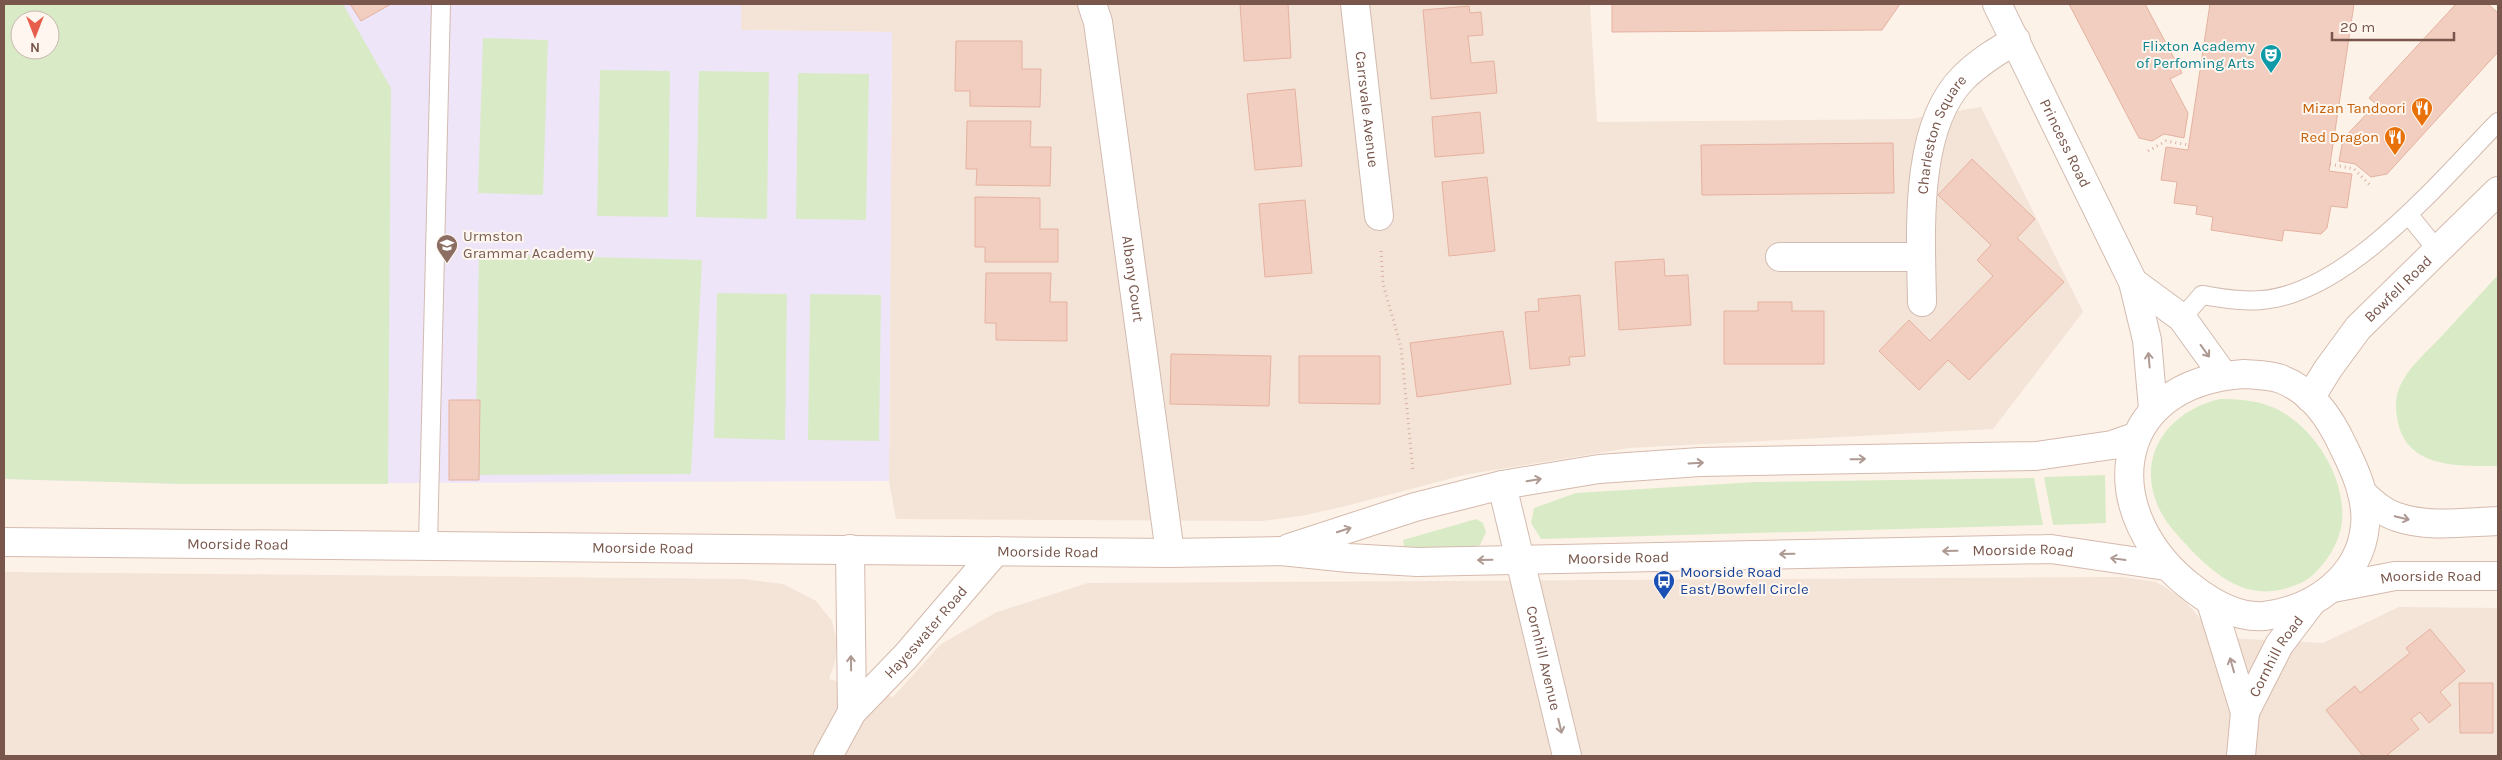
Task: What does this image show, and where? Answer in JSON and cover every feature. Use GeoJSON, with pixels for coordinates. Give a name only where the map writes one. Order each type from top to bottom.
{"type":"FeatureCollection","features":[{"type":"Feature","properties":{"kind":"main road","name":"Albany Court"},"geometry":{"type":"LineString","coordinates":[[1092,4],[1098,22],[1170,553]]}},
{"type":"Feature","properties":{"kind":"main road","name":"Carrsvale Avenue"},"geometry":{"type":"LineString","coordinates":[[1355,4],[1379,216]]}},
{"type":"Feature","properties":{"kind":"main road","name":"Princess Road"},"geometry":{"type":"LineString","coordinates":[[1997,4],[2133,282],[2147,340],[2153,409]]}},
{"type":"Feature","properties":{"kind":"main road","name":"Charleston Square"},"geometry":{"type":"LineString","coordinates":[[1922,302],[1922,196],[1926,163],[1946,101],[1962,79],[1985,58],[2016,40]]}},
{"type":"Feature","properties":{"kind":"main road","name":"Bowfell Road"},"geometry":{"type":"LineString","coordinates":[[2310,398],[2328,369],[2358,328],[2438,252],[2498,190]]}},
{"type":"Feature","properties":{"kind":"main road"},"geometry":{"type":"LineString","coordinates":[[1780,257],[1921,257]]}},
{"type":"Feature","properties":{"kind":"main road","name":"Princess Road"},"geometry":{"type":"LineString","coordinates":[[2133,282],[2182,318],[2223,375]]}},
{"type":"Feature","properties":{"kind":"main road"},"geometry":{"type":"LineString","coordinates":[[2244,374],[2280,379],[2310,398],[2324,410],[2340,438],[2362,492],[2365,525],[2358,554],[2333,588],[2311,604],[2262,616],[2238,614],[2211,602],[2166,566],[2148,542],[2135,512],[2129,479],[2135,437],[2153,409],[2184,388],[2223,375],[2244,374]]}},
{"type":"Feature","properties":{"kind":"main road","name":"Moorside Road"},"geometry":{"type":"LineString","coordinates":[[1281,551],[1415,507],[1502,485],[1598,469],[1700,462],[2036,456],[2112,445],[2135,437]]}},
{"type":"Feature","properties":{"kind":"main road","name":"Cornhill Avenue"},"geometry":{"type":"LineString","coordinates":[[1502,485],[1567,756]]}},
{"type":"Feature","properties":{"kind":"main road"},"geometry":{"type":"LineString","coordinates":[[2362,492],[2380,508],[2396,517],[2420,522],[2498,521]]}},
{"type":"Feature","properties":{"kind":"main road","name":"Moorside Road"},"geometry":{"type":"LineString","coordinates":[[4,542],[1170,553],[1281,551],[1417,562],[2051,549],[2166,566]]}},
{"type":"Feature","properties":{"kind":"main road","name":"Hayeswater Road"},"geometry":{"type":"LineString","coordinates":[[850,549],[852,712]]}},
{"type":"Feature","properties":{"kind":"main road","name":"Hayeswater Road"},"geometry":{"type":"LineString","coordinates":[[828,756],[852,712],[906,656],[996,551]]}},
{"type":"Feature","properties":{"kind":"main road","name":"Moorside Road"},"geometry":{"type":"LineString","coordinates":[[2333,588],[2395,576],[2498,576]]}},
{"type":"Feature","properties":{"kind":"main road","name":"Cornhill Road"},"geometry":{"type":"LineString","coordinates":[[2211,602],[2245,712]]}},
{"type":"Feature","properties":{"kind":"main road","name":"Cornhill Road"},"geometry":{"type":"LineString","coordinates":[[2241,756],[2245,712],[2279,645],[2311,604]]}},
{"type":"Feature","properties":{"kind":"lane"},"geometry":{"type":"LineString","coordinates":[[428,545],[441,4]]}},
{"type":"Feature","properties":{"kind":"lane"},"geometry":{"type":"LineString","coordinates":[[2182,318],[2202,295],[2236,300],[2263,300],[2294,293],[2318,282],[2359,256],[2408,214],[2498,122]]}},
{"type":"Feature","properties":{"kind":"lane"},"geometry":{"type":"LineString","coordinates":[[2408,214],[2438,252]]}},
{"type":"Feature","properties":{"kind":"path"},"geometry":{"type":"LineString","coordinates":[[2148,152],[2166,141],[2189,145]]}},
{"type":"Feature","properties":{"kind":"path"},"geometry":{"type":"LineString","coordinates":[[2330,164],[2354,169],[2372,187]]}},
{"type":"Feature","properties":{"kind":"path"},"geometry":{"type":"LineString","coordinates":[[1379,216],[1383,284],[1401,347],[1415,507]]}},
{"type":"Feature","properties":{"kind":"shaded area","name":"Urmston Grammar Academy"},"geometry":{"type":"Polygon","coordinates":[[[4,4],[741,4],[741,30],[892,32],[889,481],[185,484],[4,479],[4,4]]]}},
{"type":"Feature","properties":{"kind":"shaded area"},"geometry":{"type":"Polygon","coordinates":[[[741,4],[1590,4],[1597,122],[1910,119],[1981,107],[2083,312],[1993,429],[1629,448],[1464,475],[1346,506],[1306,515],[1262,521],[896,519],[889,481],[892,32],[740,30],[741,4]]]}},
{"type":"Feature","properties":{"kind":"shaded area"},"geometry":{"type":"Polygon","coordinates":[[[4,572],[743,579],[783,584],[816,601],[832,621],[837,642],[835,662],[829,679],[893,697],[941,644],[997,612],[1088,583],[2123,577],[2156,582],[2181,597],[2199,617],[2210,637],[2323,643],[2399,607],[2498,608],[2498,756],[4,756],[4,572]]]}},
{"type":"Feature","properties":{"kind":"green space"},"geometry":{"type":"Polygon","coordinates":[[[4,4],[343,4],[391,88],[388,484],[185,484],[4,479],[4,4]]]}},
{"type":"Feature","properties":{"kind":"green space"},"geometry":{"type":"Polygon","coordinates":[[[483,38],[548,40],[543,195],[478,193],[483,38]]]}},
{"type":"Feature","properties":{"kind":"green space"},"geometry":{"type":"Polygon","coordinates":[[[600,70],[670,71],[668,217],[597,216],[600,70]]]}},
{"type":"Feature","properties":{"kind":"green space"},"geometry":{"type":"Polygon","coordinates":[[[699,71],[769,72],[767,219],[696,217],[699,71]]]}},
{"type":"Feature","properties":{"kind":"green space"},"geometry":{"type":"Polygon","coordinates":[[[798,73],[869,74],[866,220],[796,219],[798,73]]]}},
{"type":"Feature","properties":{"kind":"green space"},"geometry":{"type":"Polygon","coordinates":[[[479,254],[702,260],[691,474],[475,475],[479,254]]]}},
{"type":"Feature","properties":{"kind":"green space"},"geometry":{"type":"Polygon","coordinates":[[[2498,275],[2498,466],[2466,466],[2435,461],[2421,455],[2410,447],[2402,434],[2396,411],[2398,391],[2416,362],[2498,275]]]}},
{"type":"Feature","properties":{"kind":"green space"},"geometry":{"type":"Polygon","coordinates":[[[717,293],[787,294],[785,440],[714,438],[717,293]]]}},
{"type":"Feature","properties":{"kind":"green space"},"geometry":{"type":"Polygon","coordinates":[[[810,294],[881,295],[879,441],[808,440],[810,294]]]}},
{"type":"Feature","properties":{"kind":"green space"},"geometry":{"type":"Polygon","coordinates":[[[2220,399],[2253,401],[2272,407],[2287,415],[2315,441],[2326,457],[2334,474],[2340,492],[2342,511],[2341,528],[2337,541],[2331,553],[2315,573],[2297,585],[2284,589],[2257,591],[2234,584],[2212,569],[2192,551],[2163,516],[2154,496],[2151,477],[2153,459],[2159,442],[2169,427],[2183,415],[2200,406],[2220,399]]]}},
{"type":"Feature","properties":{"kind":"green space"},"geometry":{"type":"Polygon","coordinates":[[[2105,475],[2106,523],[2053,525],[2044,477],[2105,475]]]}},
{"type":"Feature","properties":{"kind":"green space"},"geometry":{"type":"Polygon","coordinates":[[[2034,478],[2043,525],[1541,539],[1531,523],[1534,508],[1576,493],[1756,482],[2034,478]]]}},
{"type":"Feature","properties":{"kind":"green space"},"geometry":{"type":"Polygon","coordinates":[[[1476,519],[1483,523],[1486,532],[1480,545],[1472,547],[1404,548],[1403,540],[1476,519]]]}},
{"type":"Feature","properties":{"kind":"building"},"geometry":{"type":"Polygon","coordinates":[[[350,4],[391,4],[361,21],[350,4]]]}},
{"type":"Feature","properties":{"kind":"building"},"geometry":{"type":"Polygon","coordinates":[[[1240,4],[1288,4],[1291,58],[1244,61],[1240,4]]]}},
{"type":"Feature","properties":{"kind":"building"},"geometry":{"type":"Polygon","coordinates":[[[1612,4],[1900,4],[1882,30],[1612,32],[1612,4]]]}},
{"type":"Feature","properties":{"kind":"building"},"geometry":{"type":"Polygon","coordinates":[[[2069,4],[2145,4],[2182,73],[2170,79],[2188,113],[2184,138],[2164,134],[2152,141],[2139,138],[2069,4]]]}},
{"type":"Feature","properties":{"kind":"building","name":"Flixton Academy of Perfoming Arts"},"geometry":{"type":"Polygon","coordinates":[[[2210,4],[2354,4],[2329,171],[2352,174],[2347,208],[2331,206],[2327,228],[2321,234],[2284,230],[2282,241],[2211,230],[2213,217],[2196,214],[2197,206],[2174,203],[2177,182],[2161,180],[2166,147],[2188,150],[2210,4]]]}},
{"type":"Feature","properties":{"kind":"building"},"geometry":{"type":"Polygon","coordinates":[[[2456,4],[2488,4],[2498,13],[2498,52],[2387,174],[2371,177],[2355,164],[2339,161],[2343,139],[2376,104],[2369,98],[2456,4]]]}},
{"type":"Feature","properties":{"kind":"building"},"geometry":{"type":"Polygon","coordinates":[[[1469,6],[1470,13],[1481,12],[1483,35],[1468,36],[1471,63],[1494,61],[1497,93],[1431,99],[1423,10],[1469,6]]]}},
{"type":"Feature","properties":{"kind":"building"},"geometry":{"type":"Polygon","coordinates":[[[956,41],[1022,41],[1022,69],[1041,69],[1040,107],[970,106],[970,91],[955,91],[956,41]]]}},
{"type":"Feature","properties":{"kind":"building"},"geometry":{"type":"Polygon","coordinates":[[[1295,89],[1302,166],[1255,170],[1247,94],[1295,89]]]}},
{"type":"Feature","properties":{"kind":"building"},"geometry":{"type":"Polygon","coordinates":[[[1480,112],[1484,153],[1435,157],[1432,117],[1480,112]]]}},
{"type":"Feature","properties":{"kind":"building"},"geometry":{"type":"Polygon","coordinates":[[[967,121],[1031,121],[1030,147],[1051,147],[1050,186],[976,185],[977,169],[966,169],[967,121]]]}},
{"type":"Feature","properties":{"kind":"building"},"geometry":{"type":"Polygon","coordinates":[[[1893,143],[1894,193],[1702,195],[1701,145],[1893,143]]]}},
{"type":"Feature","properties":{"kind":"building"},"geometry":{"type":"Polygon","coordinates":[[[1972,159],[2035,219],[2017,238],[2064,282],[1969,380],[1948,360],[1919,390],[1879,351],[1909,320],[1930,341],[1993,276],[1977,260],[1991,245],[1938,195],[1972,159]]]}},
{"type":"Feature","properties":{"kind":"building"},"geometry":{"type":"Polygon","coordinates":[[[1487,177],[1495,251],[1449,256],[1442,182],[1487,177]]]}},
{"type":"Feature","properties":{"kind":"building"},"geometry":{"type":"Polygon","coordinates":[[[975,197],[1040,198],[1040,229],[1058,229],[1058,262],[985,262],[985,247],[975,247],[975,197]]]}},
{"type":"Feature","properties":{"kind":"building"},"geometry":{"type":"Polygon","coordinates":[[[1305,200],[1312,273],[1265,277],[1259,204],[1305,200]]]}},
{"type":"Feature","properties":{"kind":"building"},"geometry":{"type":"Polygon","coordinates":[[[1664,259],[1665,276],[1688,275],[1691,325],[1619,330],[1615,262],[1664,259]]]}},
{"type":"Feature","properties":{"kind":"building"},"geometry":{"type":"Polygon","coordinates":[[[986,273],[1051,273],[1050,302],[1067,302],[1067,341],[996,340],[996,323],[985,323],[986,273]]]}},
{"type":"Feature","properties":{"kind":"building"},"geometry":{"type":"Polygon","coordinates":[[[1580,295],[1585,356],[1569,357],[1570,365],[1530,369],[1525,312],[1539,311],[1538,299],[1580,295]]]}},
{"type":"Feature","properties":{"kind":"building"},"geometry":{"type":"Polygon","coordinates":[[[1758,302],[1792,302],[1792,311],[1824,311],[1824,364],[1724,364],[1724,311],[1758,311],[1758,302]]]}},
{"type":"Feature","properties":{"kind":"building"},"geometry":{"type":"Polygon","coordinates":[[[1503,331],[1511,384],[1417,397],[1410,343],[1503,331]]]}},
{"type":"Feature","properties":{"kind":"building"},"geometry":{"type":"Polygon","coordinates":[[[1171,354],[1271,356],[1269,406],[1170,404],[1171,354]]]}},
{"type":"Feature","properties":{"kind":"building"},"geometry":{"type":"Polygon","coordinates":[[[1299,356],[1380,356],[1380,404],[1299,403],[1299,356]]]}},
{"type":"Feature","properties":{"kind":"building"},"geometry":{"type":"Polygon","coordinates":[[[449,400],[480,400],[479,480],[449,480],[449,400]]]}},
{"type":"Feature","properties":{"kind":"building"},"geometry":{"type":"Polygon","coordinates":[[[2430,629],[2465,671],[2440,692],[2451,705],[2429,723],[2420,712],[2411,719],[2419,729],[2386,756],[2363,756],[2326,710],[2355,686],[2360,693],[2410,653],[2406,648],[2430,629]]]}},
{"type":"Feature","properties":{"kind":"building"},"geometry":{"type":"Polygon","coordinates":[[[2459,683],[2493,683],[2493,733],[2460,733],[2459,683]]]}},
{"type":"Feature","properties":{"kind":"place","name":"Flixton Academy of Perfoming Arts"},"geometry":{"type":"Point","coordinates":[2271,74]}},
{"type":"Feature","properties":{"kind":"place","name":"Mizan Tandoori"},"geometry":{"type":"Point","coordinates":[2422,127]}},
{"type":"Feature","properties":{"kind":"place","name":"Red Dragon"},"geometry":{"type":"Point","coordinates":[2395,156]}},
{"type":"Feature","properties":{"kind":"place","name":"Urmston Grammar Academy"},"geometry":{"type":"Point","coordinates":[447,264]}},
{"type":"Feature","properties":{"kind":"place","name":"Moorside Road East/Bowfell Circle"},"geometry":{"type":"Point","coordinates":[1664,600]}}]}
